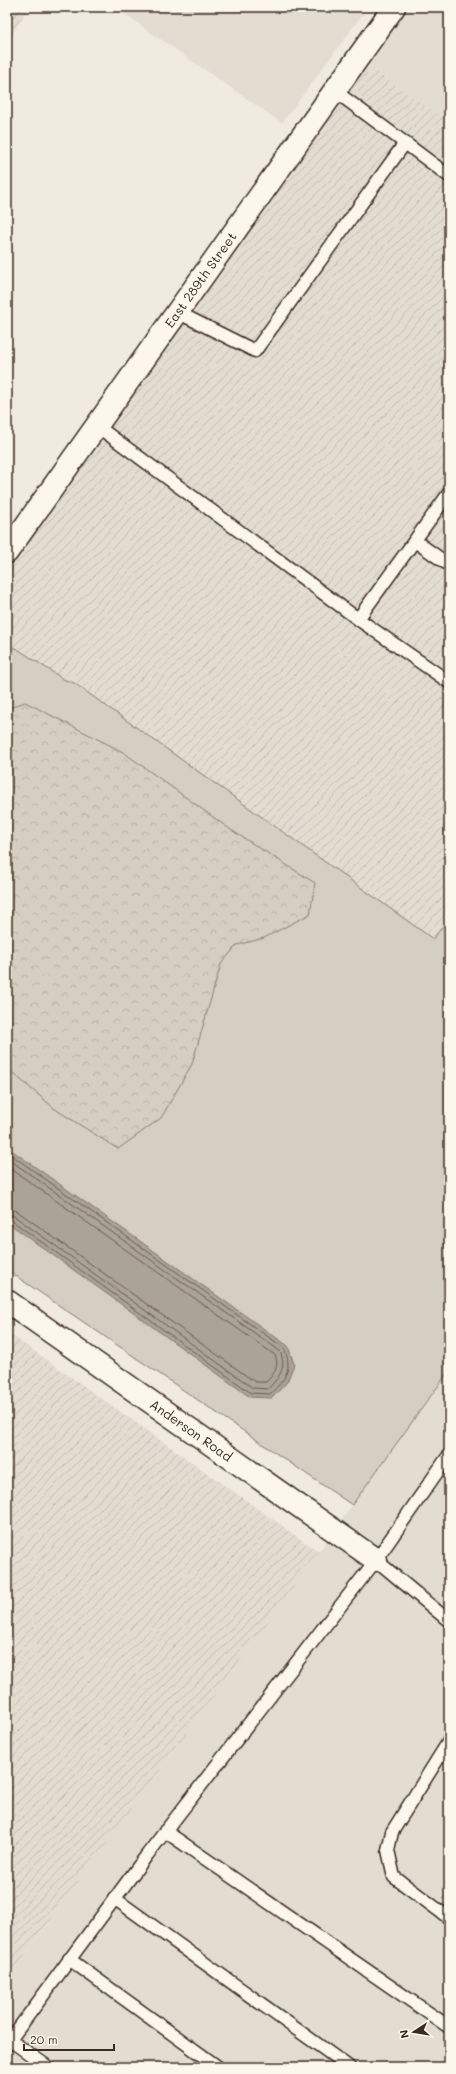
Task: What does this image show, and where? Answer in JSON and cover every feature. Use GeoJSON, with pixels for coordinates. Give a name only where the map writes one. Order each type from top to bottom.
{"type":"FeatureCollection","features":[{"type":"Feature","properties":{"kind":"street","name":"East 289th Street"},"geometry":{"type":"LineString","coordinates":[[7,552],[394,7]]}},
{"type":"Feature","properties":{"kind":"street","name":"Anderson Road"},"geometry":{"type":"LineString","coordinates":[[7,1301],[376,1560]]}},
{"type":"Feature","properties":{"kind":"lane"},"geometry":{"type":"LineString","coordinates":[[335,91],[449,176]]}},
{"type":"Feature","properties":{"kind":"lane"},"geometry":{"type":"LineString","coordinates":[[177,312],[255,351],[405,143]]}},
{"type":"Feature","properties":{"kind":"lane"},"geometry":{"type":"LineString","coordinates":[[97,426],[358,619],[449,682]]}},
{"type":"Feature","properties":{"kind":"lane"},"geometry":{"type":"LineString","coordinates":[[358,619],[449,493]]}},
{"type":"Feature","properties":{"kind":"lane"},"geometry":{"type":"LineString","coordinates":[[415,541],[449,565]]}},
{"type":"Feature","properties":{"kind":"lane"},"geometry":{"type":"LineString","coordinates":[[48,2067],[9,2042],[165,1831],[376,1560],[449,1454]]}},
{"type":"Feature","properties":{"kind":"lane"},"geometry":{"type":"LineString","coordinates":[[376,1560],[449,1621]]}},
{"type":"Feature","properties":{"kind":"lane"},"geometry":{"type":"LineString","coordinates":[[449,1741],[392,1832],[388,1850],[394,1877],[449,1918]]}},
{"type":"Feature","properties":{"kind":"lane"},"geometry":{"type":"LineString","coordinates":[[165,1831],[449,2027]]}},
{"type":"Feature","properties":{"kind":"lane"},"geometry":{"type":"LineString","coordinates":[[114,1898],[349,2067]]}},
{"type":"Feature","properties":{"kind":"lane"},"geometry":{"type":"LineString","coordinates":[[69,1959],[218,2067]]}},
{"type":"Feature","properties":{"kind":"shaded area"},"geometry":{"type":"Polygon","coordinates":[[[7,7],[29,7],[7,42],[7,7]]]}},
{"type":"Feature","properties":{"kind":"shaded area"},"geometry":{"type":"Polygon","coordinates":[[[114,7],[368,7],[282,123],[114,7]]]}},
{"type":"Feature","properties":{"kind":"shaded area"},"geometry":{"type":"Polygon","coordinates":[[[408,7],[449,7],[449,121],[366,65],[408,7]]]}},
{"type":"Feature","properties":{"kind":"shaded area"},"geometry":{"type":"Polygon","coordinates":[[[366,65],[449,121],[449,1371],[352,1505],[7,1270],[7,573],[366,65]]]}},
{"type":"Feature","properties":{"kind":"shaded area"},"geometry":{"type":"Polygon","coordinates":[[[7,1332],[319,1552],[7,1980],[7,1332]]]}},
{"type":"Feature","properties":{"kind":"shaded area"},"geometry":{"type":"Polygon","coordinates":[[[449,1372],[449,2067],[7,2067],[7,1980],[449,1372]]]}},
{"type":"Feature","properties":{"kind":"green space"},"geometry":{"type":"Polygon","coordinates":[[[7,648],[16,648],[63,679],[74,683],[433,939],[449,918],[449,1371],[352,1505],[7,1270],[7,648]]]}},
{"type":"Feature","properties":{"kind":"green space"},"geometry":{"type":"Polygon","coordinates":[[[25,702],[123,752],[231,830],[315,883],[310,914],[264,938],[237,945],[221,964],[192,1064],[161,1118],[118,1149],[55,1109],[7,1068],[7,709],[25,702]]]}},
{"type":"Feature","properties":{"kind":"water"},"geometry":{"type":"Polygon","coordinates":[[[7,1147],[288,1346],[294,1364],[287,1382],[272,1398],[250,1397],[7,1222],[7,1147]]]}}]}
